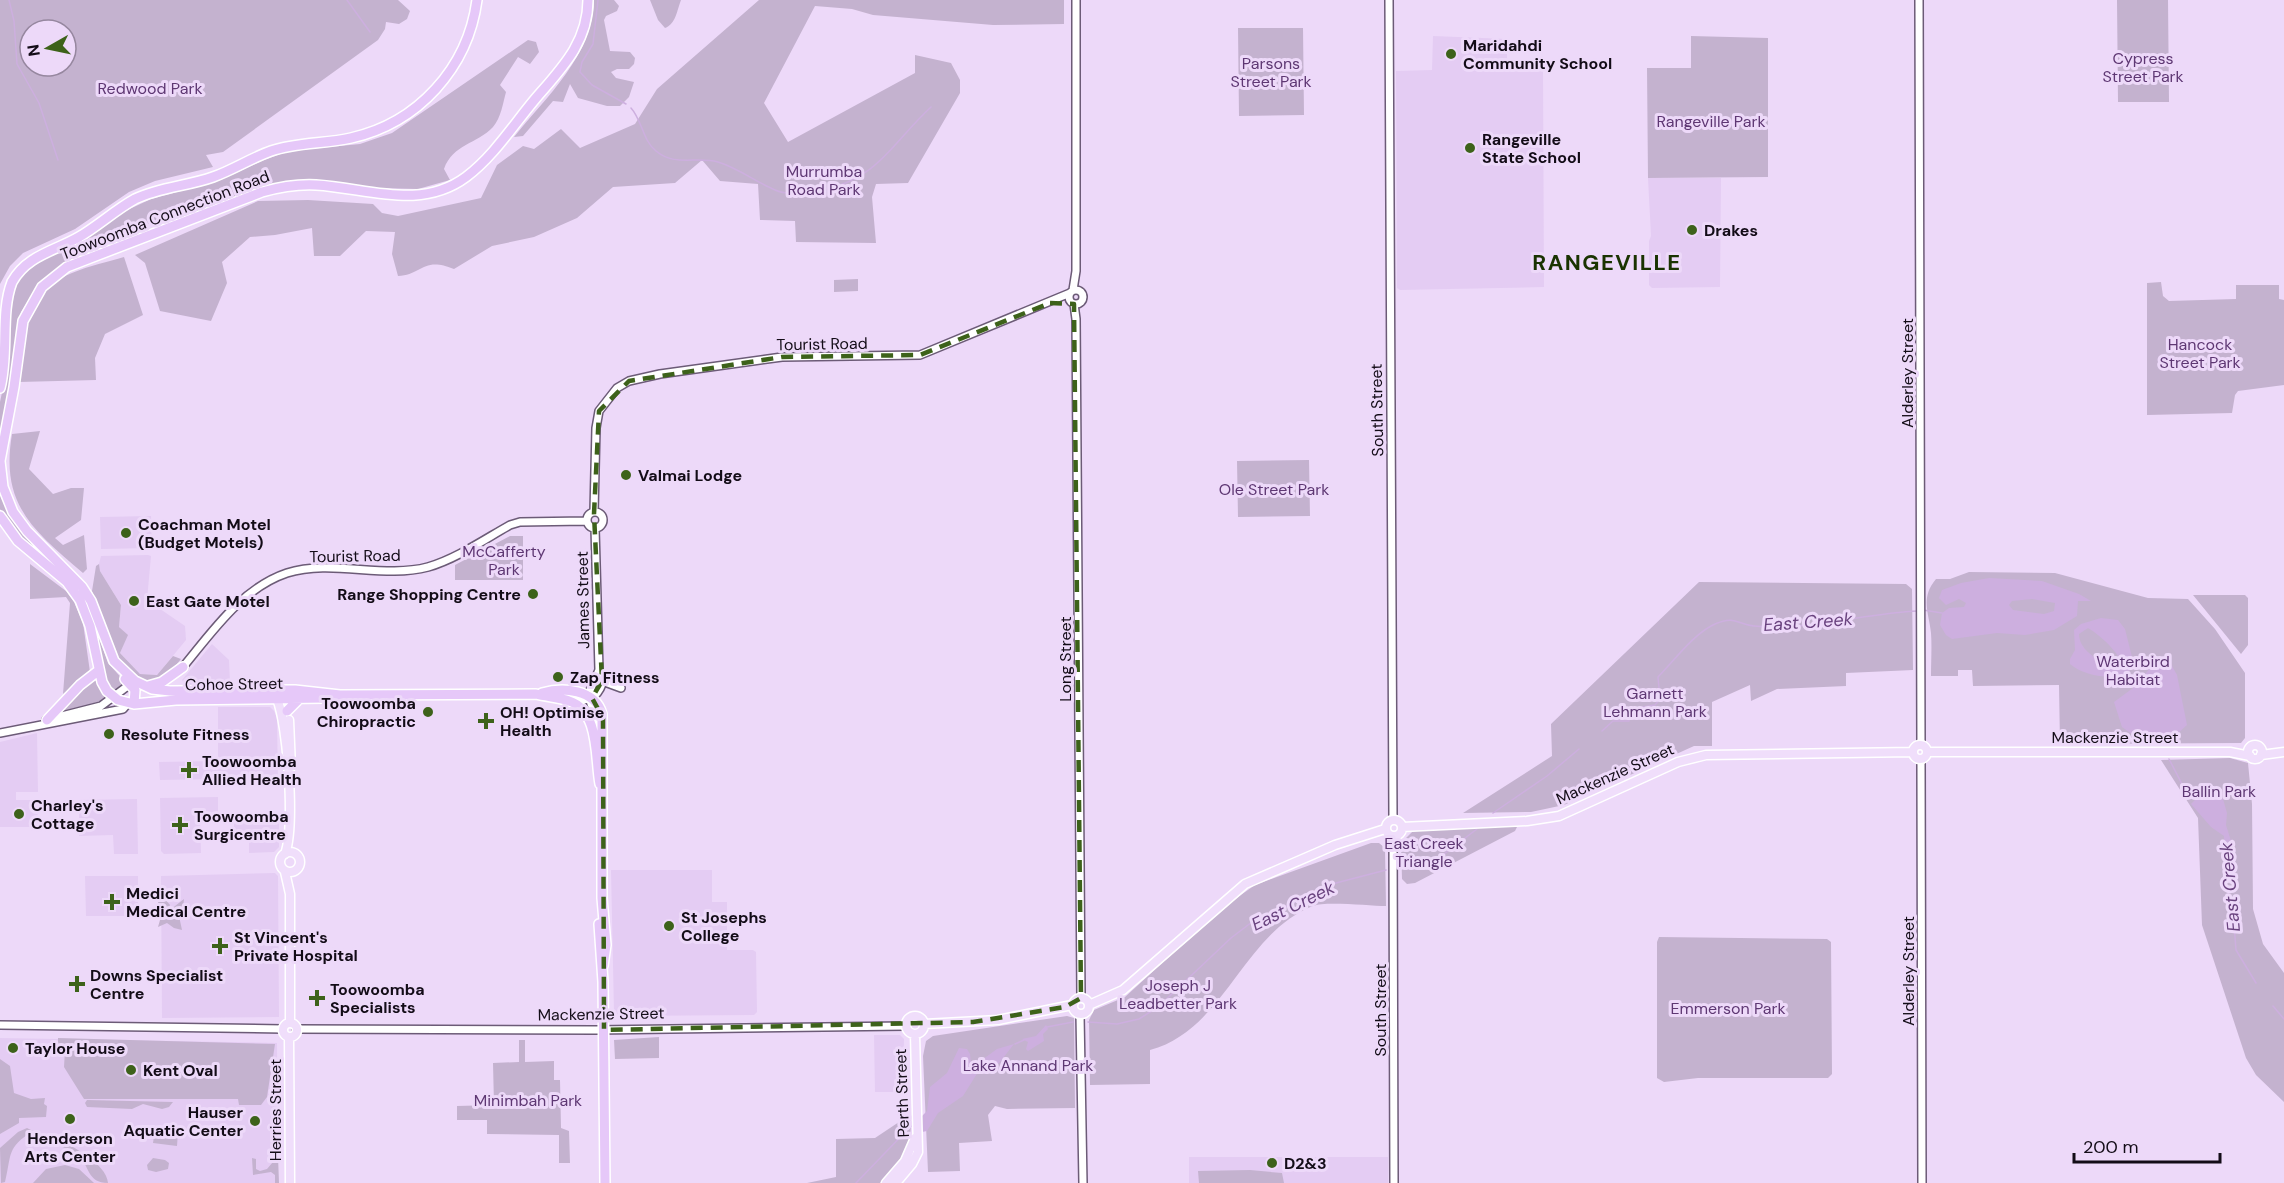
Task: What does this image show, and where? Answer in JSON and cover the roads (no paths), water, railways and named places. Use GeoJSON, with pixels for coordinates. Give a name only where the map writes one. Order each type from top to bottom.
{"type":"FeatureCollection","features":[{"type":"Feature","properties":{"kind":"highway","name":"Toowoomba Connection Road"},"geometry":{"type":"LineString","coordinates":[[0,388],[4,368],[5,302],[13,281],[30,262],[80,236],[120,208],[142,196],[217,176],[280,148],[352,138],[396,122],[425,101],[452,70],[469,36],[477,0]]}},
{"type":"Feature","properties":{"kind":"highway","name":"Toowoomba Connection Road"},"geometry":{"type":"LineString","coordinates":[[133,682],[110,663],[104,649],[105,642],[87,594],[64,566],[23,526],[8,503],[1,478],[1,453],[15,387],[21,329],[36,294],[53,276],[76,262],[270,190],[313,185],[410,197],[438,192],[458,183],[485,159],[567,62],[584,31],[588,0]]}},
{"type":"Feature","properties":{"kind":"highway"},"geometry":{"type":"LineString","coordinates":[[0,516],[18,541],[67,582],[80,600],[90,626],[98,671],[103,685],[114,698],[131,703],[135,692],[133,682],[146,686],[160,683],[183,667]]}},
{"type":"Feature","properties":{"kind":"highway"},"geometry":{"type":"LineString","coordinates":[[47,720],[80,685],[98,671]]}},
{"type":"Feature","properties":{"kind":"highway","name":"Cohoe Street"},"geometry":{"type":"LineString","coordinates":[[146,686],[170,691],[297,690],[340,695]]}},
{"type":"Feature","properties":{"kind":"highway"},"geometry":{"type":"LineString","coordinates":[[218,691],[237,694],[276,694],[280,699]]}},
{"type":"Feature","properties":{"kind":"highway","name":"Cohoe Street"},"geometry":{"type":"LineString","coordinates":[[131,703],[340,695],[536,694],[568,691],[590,698]]}},
{"type":"Feature","properties":{"kind":"highway","name":"Cohoe Street"},"geometry":{"type":"LineString","coordinates":[[536,694],[573,702]]}},
{"type":"Feature","properties":{"kind":"highway"},"geometry":{"type":"LineString","coordinates":[[287,711],[300,698]]}},
{"type":"Feature","properties":{"kind":"highway"},"geometry":{"type":"LineString","coordinates":[[590,698],[599,705],[603,718],[600,784],[602,898],[606,945],[603,966],[605,1183]]}},
{"type":"Feature","properties":{"kind":"highway"},"geometry":{"type":"LineString","coordinates":[[573,702],[587,715],[594,742],[600,784]]}},
{"type":"Feature","properties":{"kind":"main road"},"geometry":{"type":"LineString","coordinates":[[280,699],[287,711],[292,734],[288,828],[285,854],[280,863],[285,872],[290,894],[295,1035],[289,1037],[283,1029],[285,1023],[293,1025]]}},
{"type":"Feature","properties":{"kind":"main road"},"geometry":{"type":"LineString","coordinates":[[280,699],[285,726],[289,785]]}},
{"type":"Feature","properties":{"kind":"main road","name":"Mackenzie Street"},"geometry":{"type":"LineString","coordinates":[[1924,748],[2249,753],[2254,745],[2261,752],[2280,752]]}},
{"type":"Feature","properties":{"kind":"main road"},"geometry":{"type":"LineString","coordinates":[[1915,747],[1924,748],[1921,759],[1915,757],[1913,752],[1915,747]]}},
{"type":"Feature","properties":{"kind":"main road","name":"Mackenzie Street"},"geometry":{"type":"LineString","coordinates":[[1402,827],[1534,820],[1559,816],[1678,762],[1706,755],[1913,752]]}},
{"type":"Feature","properties":{"kind":"main road"},"geometry":{"type":"LineString","coordinates":[[1393,819],[1400,822],[1402,827],[1400,833],[1393,836],[1385,829],[1388,821],[1393,819]]}},
{"type":"Feature","properties":{"kind":"main road"},"geometry":{"type":"LineString","coordinates":[[288,828],[300,862],[295,871],[290,894]]}},
{"type":"Feature","properties":{"kind":"main road"},"geometry":{"type":"LineString","coordinates":[[1089,1005],[1123,990],[1245,885],[1335,845],[1385,829]]}},
{"type":"Feature","properties":{"kind":"main road"},"geometry":{"type":"LineString","coordinates":[[285,854],[295,853]]}},
{"type":"Feature","properties":{"kind":"main road"},"geometry":{"type":"LineString","coordinates":[[285,872],[295,871]]}},
{"type":"Feature","properties":{"kind":"main road"},"geometry":{"type":"LineString","coordinates":[[924,1024],[998,1020],[1072,1005],[1081,998],[1089,1005]]}},
{"type":"Feature","properties":{"kind":"main road"},"geometry":{"type":"LineString","coordinates":[[1072,1005],[1073,1010],[1080,1015],[1087,1012],[1089,1005]]}},
{"type":"Feature","properties":{"kind":"main road"},"geometry":{"type":"LineString","coordinates":[[915,1016],[920,1018],[924,1024],[921,1032],[915,1034],[910,1033],[906,1026],[908,1019],[915,1016]]}},
{"type":"Feature","properties":{"kind":"main road","name":"Perth Street"},"geometry":{"type":"LineString","coordinates":[[896,1183],[912,1164],[918,1152],[915,1034]]}},
{"type":"Feature","properties":{"kind":"main road","name":"Herries Street"},"geometry":{"type":"LineString","coordinates":[[289,1037],[290,1183]]}},
{"type":"Feature","properties":{"kind":"main road"},"geometry":{"type":"LineString","coordinates":[[886,1183],[905,1161],[917,1131]]}},
{"type":"Feature","properties":{"kind":"street"},"geometry":{"type":"LineString","coordinates":[[1074,297],[1076,278],[1076,0]]}},
{"type":"Feature","properties":{"kind":"street","name":"South Street"},"geometry":{"type":"LineString","coordinates":[[1389,0],[1393,819]]}},
{"type":"Feature","properties":{"kind":"street","name":"Alderley Street"},"geometry":{"type":"LineString","coordinates":[[1919,0],[1921,616],[1924,748]]}},
{"type":"Feature","properties":{"kind":"street","name":"Tourist Road"},"geometry":{"type":"LineString","coordinates":[[594,512],[596,428],[599,411],[617,388],[641,377],[782,357],[920,355],[1050,303],[1074,297]]}},
{"type":"Feature","properties":{"kind":"street","name":"Long Street"},"geometry":{"type":"LineString","coordinates":[[1074,297],[1081,998]]}},
{"type":"Feature","properties":{"kind":"street"},"geometry":{"type":"LineString","coordinates":[[594,512],[603,518],[601,525],[595,528],[590,527],[586,521],[587,516],[594,512]]}},
{"type":"Feature","properties":{"kind":"street","name":"Tourist Road"},"geometry":{"type":"LineString","coordinates":[[183,667],[238,603],[268,582],[287,573],[306,570],[403,570],[429,567],[520,522],[586,521]]}},
{"type":"Feature","properties":{"kind":"street","name":"James Street"},"geometry":{"type":"LineString","coordinates":[[595,528],[599,670],[602,681]]}},
{"type":"Feature","properties":{"kind":"street","name":"James Street"},"geometry":{"type":"LineString","coordinates":[[590,698],[599,670]]}},
{"type":"Feature","properties":{"kind":"street"},"geometry":{"type":"LineString","coordinates":[[573,702],[590,698],[600,690],[602,681],[621,688]]}},
{"type":"Feature","properties":{"kind":"street"},"geometry":{"type":"LineString","coordinates":[[36,725],[47,720],[95,709],[114,698],[133,682]]}},
{"type":"Feature","properties":{"kind":"street"},"geometry":{"type":"LineString","coordinates":[[590,698],[597,723],[597,738],[594,742]]}},
{"type":"Feature","properties":{"kind":"street"},"geometry":{"type":"LineString","coordinates":[[0,732],[123,709],[131,703]]}},
{"type":"Feature","properties":{"kind":"street","name":"Alderley Street"},"geometry":{"type":"LineString","coordinates":[[1921,759],[1922,1183]]}},
{"type":"Feature","properties":{"kind":"street","name":"South Street"},"geometry":{"type":"LineString","coordinates":[[1393,836],[1394,1183]]}},
{"type":"Feature","properties":{"kind":"street"},"geometry":{"type":"LineString","coordinates":[[1080,1015],[1083,1183]]}},
{"type":"Feature","properties":{"kind":"street"},"geometry":{"type":"LineString","coordinates":[[0,1025],[283,1029]]}},
{"type":"Feature","properties":{"kind":"street","name":"Mackenzie Street"},"geometry":{"type":"LineString","coordinates":[[293,1025],[604,1030],[906,1026]]}},
{"type":"Feature","properties":{"kind":"waterway"},"geometry":{"type":"LineString","coordinates":[[9,0],[14,21],[17,64],[39,103],[58,160]]}},
{"type":"Feature","properties":{"kind":"waterway"},"geometry":{"type":"LineString","coordinates":[[347,0],[370,32]]}},
{"type":"Feature","properties":{"kind":"waterway"},"geometry":{"type":"LineString","coordinates":[[598,0],[593,44],[582,62],[580,72],[592,85],[626,104]]}},
{"type":"Feature","properties":{"kind":"waterway"},"geometry":{"type":"LineString","coordinates":[[631,108],[648,142],[663,156],[678,160],[718,162],[775,190],[793,193],[833,187],[851,181],[866,172],[931,107]]}},
{"type":"Feature","properties":{"kind":"waterway","name":"East Creek"},"geometry":{"type":"LineString","coordinates":[[1923,610],[1942,613]]}},
{"type":"Feature","properties":{"kind":"waterway","name":"East Creek"},"geometry":{"type":"LineString","coordinates":[[1602,731],[1613,721],[1629,721],[1631,709],[1655,705],[1660,699],[1658,677],[1699,634],[1722,621],[1732,620],[1754,626],[1795,626],[1918,611]]}},
{"type":"Feature","properties":{"kind":"waterway","name":"East Creek"},"geometry":{"type":"LineString","coordinates":[[2161,734],[2166,741]]}},
{"type":"Feature","properties":{"kind":"waterway","name":"East Creek"},"geometry":{"type":"LineString","coordinates":[[1493,813],[1547,776],[1579,749]]}},
{"type":"Feature","properties":{"kind":"waterway","name":"East Creek"},"geometry":{"type":"LineString","coordinates":[[2169,759],[2183,786]]}},
{"type":"Feature","properties":{"kind":"waterway","name":"East Creek"},"geometry":{"type":"LineString","coordinates":[[1401,867],[1440,857],[1477,829]]}},
{"type":"Feature","properties":{"kind":"waterway","name":"East Creek"},"geometry":{"type":"LineString","coordinates":[[2227,865],[2226,884],[2233,911],[2236,950],[2256,983]]}},
{"type":"Feature","properties":{"kind":"waterway","name":"East Creek"},"geometry":{"type":"LineString","coordinates":[[1088,1022],[1117,1024],[1139,1019],[1158,1007],[1231,938],[1252,922],[1336,883],[1386,870]]}},
{"type":"Feature","properties":{"kind":"waterway","name":"East Creek"},"geometry":{"type":"LineString","coordinates":[[2273,1006],[2284,1019]]}},
{"type":"Feature","properties":{"kind":"waterway","name":"East Creek"},"geometry":{"type":"LineString","coordinates":[[1047,1027],[1073,1022]]}},
{"type":"Feature","properties":{"kind":"waterway","name":"East Creek"},"geometry":{"type":"LineString","coordinates":[[1015,1044],[1024,1040]]}},
{"type":"Feature","properties":{"kind":"waterway","name":"East Creek"},"geometry":{"type":"LineString","coordinates":[[856,1183],[911,1126]]}},
{"type":"Feature","properties":{"kind":"place","name":"Maridahdi Community School"},"geometry":{"type":"Point","coordinates":[1451,54]}},
{"type":"Feature","properties":{"kind":"place","name":"Rangeville State School"},"geometry":{"type":"Point","coordinates":[1470,148]}},
{"type":"Feature","properties":{"kind":"place","name":"Drakes"},"geometry":{"type":"Point","coordinates":[1692,230]}},
{"type":"Feature","properties":{"kind":"place","name":"Valmai Lodge"},"geometry":{"type":"Point","coordinates":[626,475]}},
{"type":"Feature","properties":{"kind":"place","name":"Coachman Motel (Budget Motels)"},"geometry":{"type":"Point","coordinates":[126,533]}},
{"type":"Feature","properties":{"kind":"place","name":"Range Shopping Centre"},"geometry":{"type":"Point","coordinates":[533,594]}},
{"type":"Feature","properties":{"kind":"place","name":"East Gate Motel"},"geometry":{"type":"Point","coordinates":[134,601]}},
{"type":"Feature","properties":{"kind":"place","name":"Zap Fitness"},"geometry":{"type":"Point","coordinates":[558,677]}},
{"type":"Feature","properties":{"kind":"place","name":"Toowoomba Chiropractic"},"geometry":{"type":"Point","coordinates":[428,712]}},
{"type":"Feature","properties":{"kind":"place","name":"OH! Optimise Health"},"geometry":{"type":"Point","coordinates":[486,721]}},
{"type":"Feature","properties":{"kind":"place","name":"Resolute Fitness"},"geometry":{"type":"Point","coordinates":[109,734]}},
{"type":"Feature","properties":{"kind":"place","name":"Toowoomba Allied Health"},"geometry":{"type":"Point","coordinates":[189,770]}},
{"type":"Feature","properties":{"kind":"place","name":"Charley's Cottage"},"geometry":{"type":"Point","coordinates":[19,814]}},
{"type":"Feature","properties":{"kind":"place","name":"Toowoomba Surgicentre"},"geometry":{"type":"Point","coordinates":[180,825]}},
{"type":"Feature","properties":{"kind":"place","name":"Medici Medical Centre"},"geometry":{"type":"Point","coordinates":[112,902]}},
{"type":"Feature","properties":{"kind":"place","name":"St Josephs College"},"geometry":{"type":"Point","coordinates":[669,926]}},
{"type":"Feature","properties":{"kind":"place","name":"St Vincent's Private Hospital"},"geometry":{"type":"Point","coordinates":[220,946]}},
{"type":"Feature","properties":{"kind":"place","name":"Downs Specialist Centre"},"geometry":{"type":"Point","coordinates":[77,984]}},
{"type":"Feature","properties":{"kind":"place","name":"Toowoomba Specialists"},"geometry":{"type":"Point","coordinates":[317,998]}},
{"type":"Feature","properties":{"kind":"place","name":"Taylor House"},"geometry":{"type":"Point","coordinates":[13,1048]}},
{"type":"Feature","properties":{"kind":"place","name":"Kent Oval"},"geometry":{"type":"Point","coordinates":[131,1070]}},
{"type":"Feature","properties":{"kind":"place","name":"Henderson Arts Center"},"geometry":{"type":"Point","coordinates":[70,1119]}},
{"type":"Feature","properties":{"kind":"place","name":"Hauser Aquatic Center"},"geometry":{"type":"Point","coordinates":[255,1121]}},
{"type":"Feature","properties":{"kind":"place","name":"D2&3"},"geometry":{"type":"Point","coordinates":[1272,1163]}},
{"type":"Feature","properties":{"kind":"district","name":"RANGEVILLE"},"geometry":{"type":"Point","coordinates":[1607,262]}},
{"type":"Feature","properties":{"kind":"park label","name":"Cypress Street Park"},"geometry":{"type":"Point","coordinates":[2143,67]}},
{"type":"Feature","properties":{"kind":"park label","name":"Parsons Street Park"},"geometry":{"type":"Point","coordinates":[1271,72]}},
{"type":"Feature","properties":{"kind":"park label","name":"Redwood Park"},"geometry":{"type":"Point","coordinates":[150,88]}},
{"type":"Feature","properties":{"kind":"park label","name":"Rangeville Park"},"geometry":{"type":"Point","coordinates":[1711,121]}},
{"type":"Feature","properties":{"kind":"park label","name":"Murrumba Road Park"},"geometry":{"type":"Point","coordinates":[824,180]}},
{"type":"Feature","properties":{"kind":"park label","name":"Hancock Street Park"},"geometry":{"type":"Point","coordinates":[2200,353]}},
{"type":"Feature","properties":{"kind":"park label","name":"Ole Street Park"},"geometry":{"type":"Point","coordinates":[1274,489]}},
{"type":"Feature","properties":{"kind":"park label","name":"McCafferty Park"},"geometry":{"type":"Point","coordinates":[504,560]}},
{"type":"Feature","properties":{"kind":"park label","name":"Waterbird Habitat"},"geometry":{"type":"Point","coordinates":[2133,670]}},
{"type":"Feature","properties":{"kind":"park label","name":"Garnett Lehmann Park"},"geometry":{"type":"Point","coordinates":[1655,702]}},
{"type":"Feature","properties":{"kind":"park label","name":"Ballin Park"},"geometry":{"type":"Point","coordinates":[2219,791]}},
{"type":"Feature","properties":{"kind":"park label","name":"East Creek Triangle"},"geometry":{"type":"Point","coordinates":[1424,852]}},
{"type":"Feature","properties":{"kind":"park label","name":"Joseph J Leadbetter Park"},"geometry":{"type":"Point","coordinates":[1178,994]}},
{"type":"Feature","properties":{"kind":"park label","name":"Emmerson Park"},"geometry":{"type":"Point","coordinates":[1728,1008]}},
{"type":"Feature","properties":{"kind":"park label","name":"Lake Annand Park"},"geometry":{"type":"Point","coordinates":[1028,1065]}},
{"type":"Feature","properties":{"kind":"park label","name":"Minimbah Park"},"geometry":{"type":"Point","coordinates":[528,1100]}}]}
